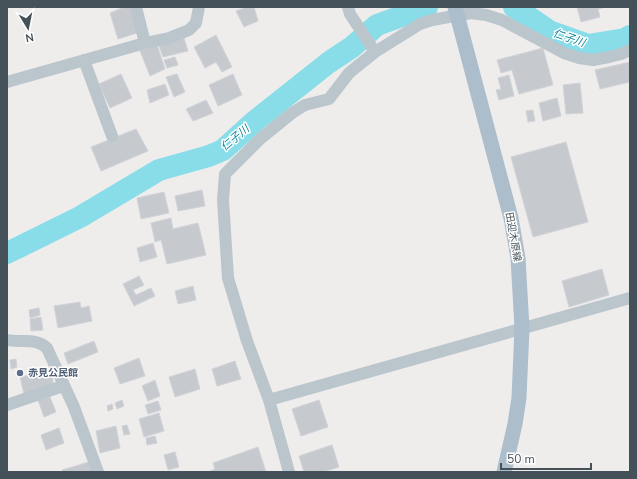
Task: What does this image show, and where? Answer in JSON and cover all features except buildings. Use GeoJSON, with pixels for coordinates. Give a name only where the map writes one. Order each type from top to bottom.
{"type":"FeatureCollection","features":[{"type":"Feature","properties":{"kind":"main road","name":"田迎木原線"},"geometry":{"type":"LineString","coordinates":[[456,10],[511,218],[518,258],[522,328],[519,398],[515,424],[504,472]]}},
{"type":"Feature","properties":{"kind":"street"},"geometry":{"type":"LineString","coordinates":[[136,7],[145,43]]}},
{"type":"Feature","properties":{"kind":"street"},"geometry":{"type":"LineString","coordinates":[[7,82],[145,43],[169,38],[189,30],[196,23],[199,7]]}},
{"type":"Feature","properties":{"kind":"street"},"geometry":{"type":"LineString","coordinates":[[348,7],[350,14],[375,52]]}},
{"type":"Feature","properties":{"kind":"street"},"geometry":{"type":"LineString","coordinates":[[289,472],[269,400],[247,341],[228,278],[223,200],[225,174],[260,139],[292,113],[305,105],[328,99],[349,73],[375,52],[420,24],[456,10],[486,15],[502,20],[564,53],[579,58],[593,60],[621,54],[630,50]]}},
{"type":"Feature","properties":{"kind":"street"},"geometry":{"type":"LineString","coordinates":[[84,60],[112,136]]}},
{"type":"Feature","properties":{"kind":"street"},"geometry":{"type":"LineString","coordinates":[[269,400],[630,298]]}},
{"type":"Feature","properties":{"kind":"street"},"geometry":{"type":"LineString","coordinates":[[7,340],[42,343],[47,348],[63,386],[74,407],[98,472]]}},
{"type":"Feature","properties":{"kind":"street"},"geometry":{"type":"LineString","coordinates":[[7,405],[63,386]]}},
{"type":"Feature","properties":{"kind":"waterway","name":"仁子川"},"geometry":{"type":"LineString","coordinates":[[7,253],[80,217],[159,170],[209,156],[223,150],[255,121],[328,63],[352,47],[377,25],[427,7]]}},
{"type":"Feature","properties":{"kind":"waterway","name":"仁子川"},"geometry":{"type":"LineString","coordinates":[[514,7],[551,32],[588,45],[625,39],[630,36]]}},
{"type":"Feature","properties":{"kind":"place","name":"赤見公民館"},"geometry":{"type":"Point","coordinates":[20,373]}}]}
